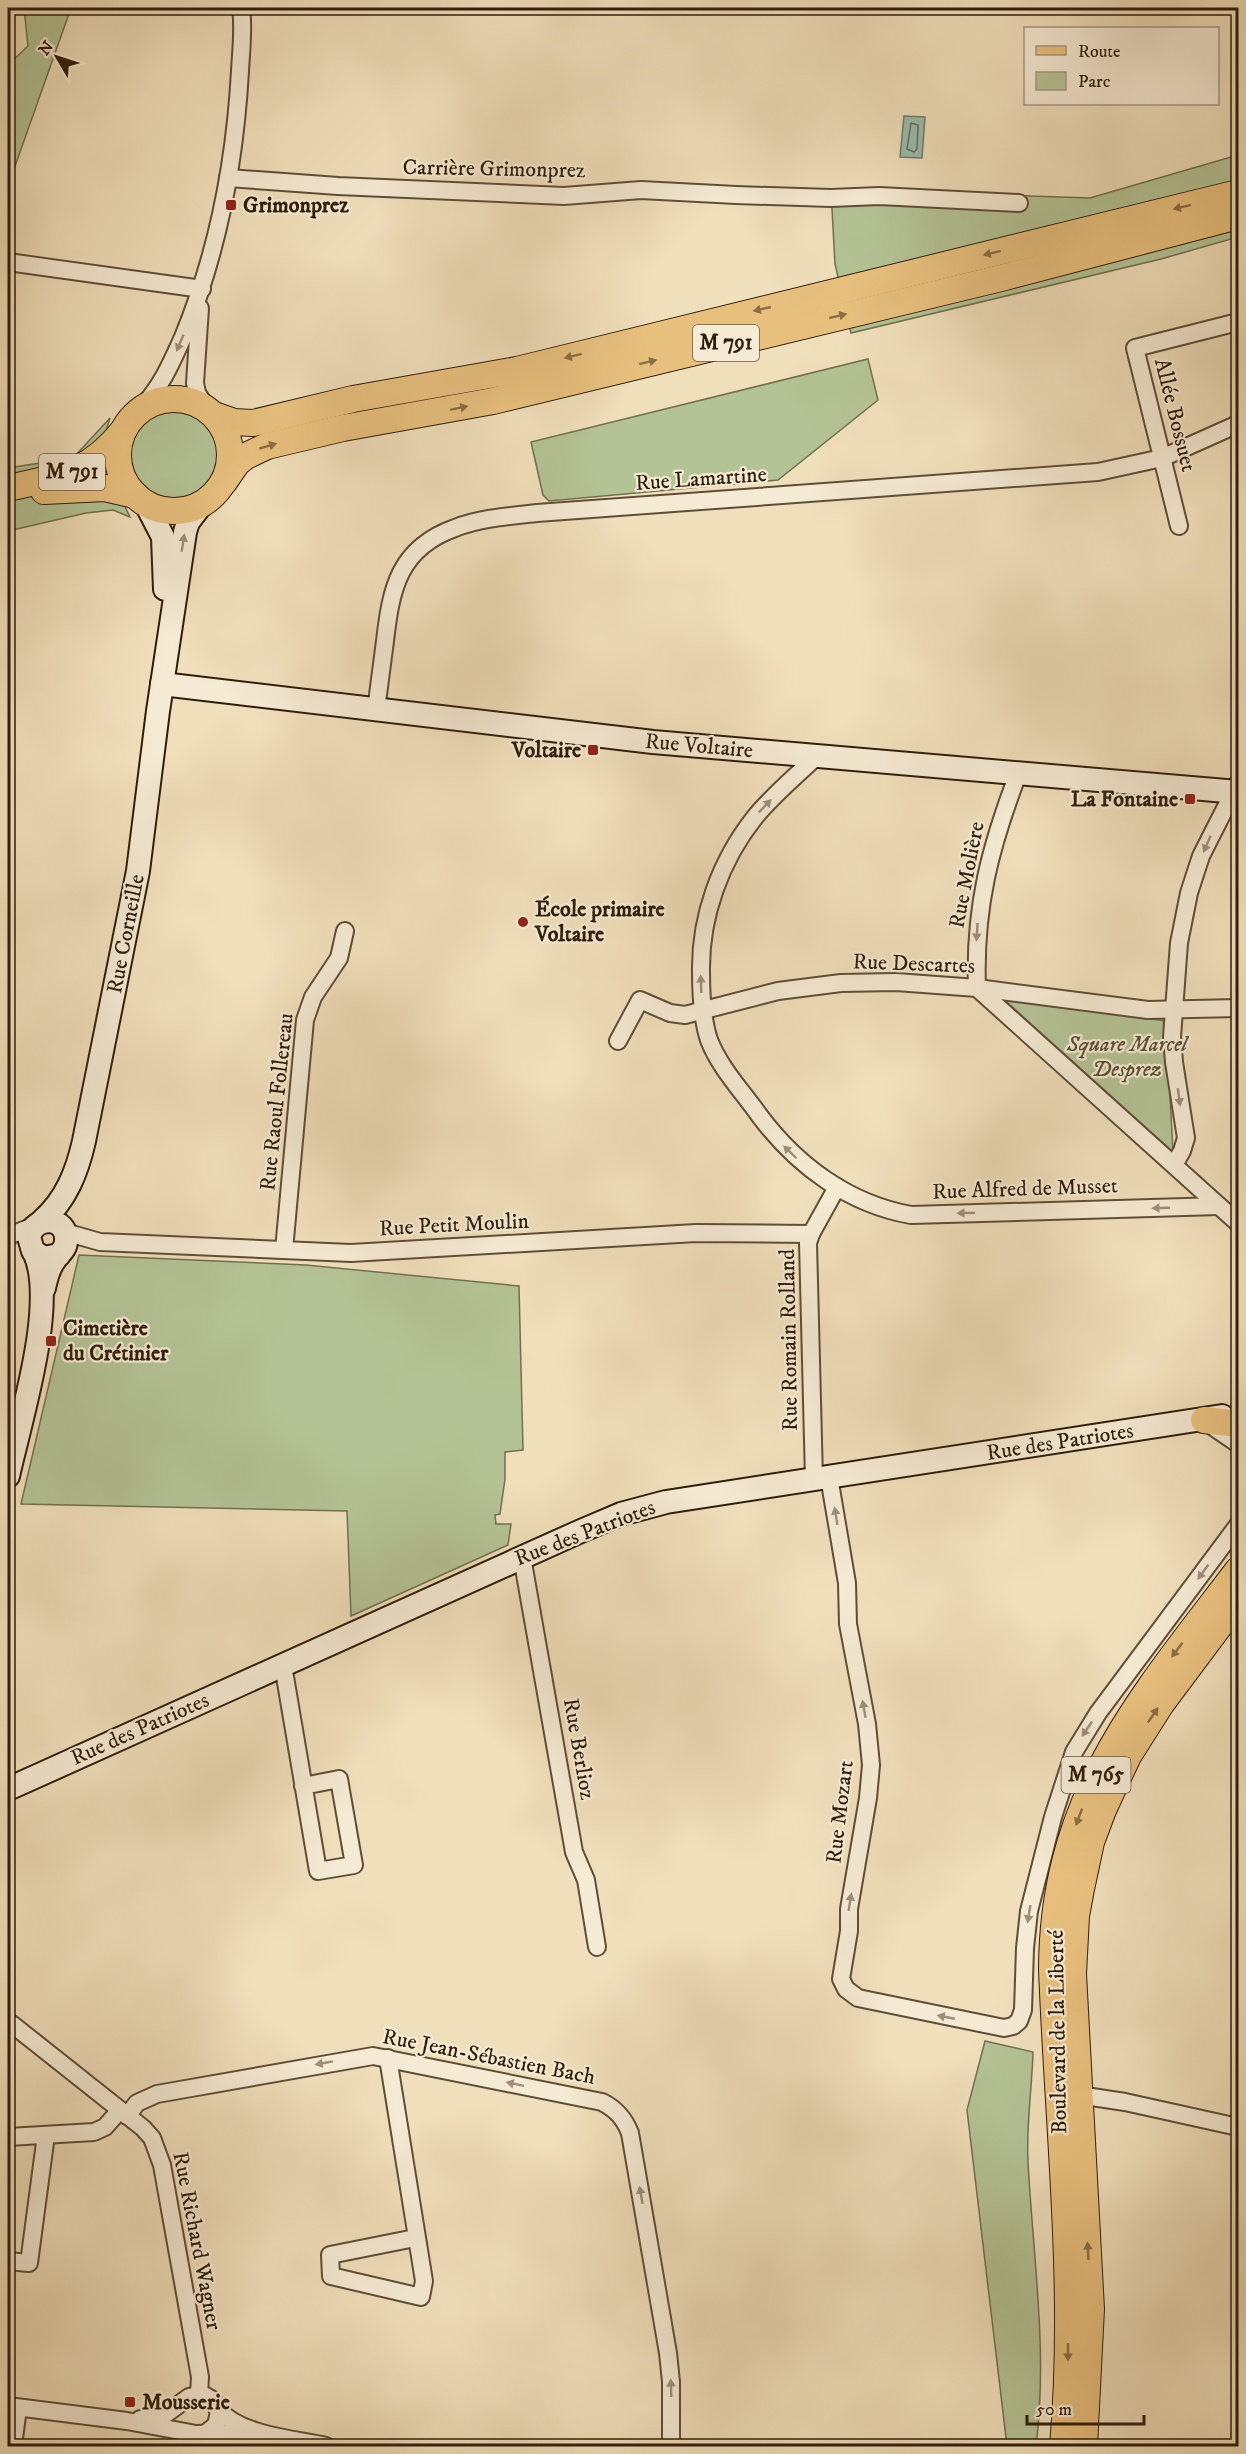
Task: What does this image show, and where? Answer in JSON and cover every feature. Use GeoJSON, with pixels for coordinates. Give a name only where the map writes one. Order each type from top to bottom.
{"type":"FeatureCollection","features":[{"type":"Feature","properties":{"kind":"main road","name":"M 791"},"geometry":{"type":"LineString","coordinates":[[211,412],[234,422],[253,423],[353,399],[517,370],[1239,193]]}},
{"type":"Feature","properties":{"kind":"main road","name":"M 791"},"geometry":{"type":"LineString","coordinates":[[224,482],[237,463],[267,446],[343,428],[503,398],[1001,278],[1239,216]]}},
{"type":"Feature","properties":{"kind":"main road"},"geometry":{"type":"LineString","coordinates":[[170,398],[194,402],[211,412],[227,435],[230,451],[229,467],[224,482],[214,495],[201,505],[185,510],[169,511],[140,500],[124,482],[118,465],[118,448],[123,431],[139,410],[153,402],[170,398]]}},
{"type":"Feature","properties":{"kind":"main road","name":"M 791"},"geometry":{"type":"LineString","coordinates":[[8,488],[51,478],[86,466],[106,451],[123,431]]}},
{"type":"Feature","properties":{"kind":"main road","name":"M 791"},"geometry":{"type":"LineString","coordinates":[[8,493],[99,488],[115,489],[140,500]]}},
{"type":"Feature","properties":{"kind":"main road"},"geometry":{"type":"LineString","coordinates":[[1203,1420],[1239,1422]]}},
{"type":"Feature","properties":{"kind":"main road","name":"Boulevard de la Liberté"},"geometry":{"type":"LineString","coordinates":[[1084,2446],[1091,2309],[1053,1941],[1062,1872],[1080,1812],[1097,1773],[1125,1722],[1239,1570]]}},
{"type":"Feature","properties":{"kind":"main road","name":"Boulevard de la Liberté"},"geometry":{"type":"LineString","coordinates":[[1063,2446],[1068,2390],[1068,2093],[1074,2012],[1074,1947],[1079,1898],[1091,1842],[1114,1782],[1142,1731],[1239,1601]]}},
{"type":"Feature","properties":{"kind":"street"},"geometry":{"type":"LineString","coordinates":[[211,412],[197,393],[194,372],[202,289],[228,178],[237,124],[241,8]]}},
{"type":"Feature","properties":{"kind":"street","name":"Carrière Grimonprez"},"geometry":{"type":"LineString","coordinates":[[228,178],[338,186],[564,196],[641,190],[831,198],[879,196],[1019,203]]}},
{"type":"Feature","properties":{"kind":"street"},"geometry":{"type":"LineString","coordinates":[[8,262],[202,289]]}},
{"type":"Feature","properties":{"kind":"street"},"geometry":{"type":"LineString","coordinates":[[139,410],[153,396],[166,373],[202,289]]}},
{"type":"Feature","properties":{"kind":"street","name":"Allée Bossuet"},"geometry":{"type":"LineString","coordinates":[[1179,526],[1135,348],[1239,322]]}},
{"type":"Feature","properties":{"kind":"street","name":"Rue Lamartine"},"geometry":{"type":"LineString","coordinates":[[376,710],[389,604],[397,577],[406,562],[424,544],[457,527],[503,517],[537,513],[1098,472],[1162,458],[1239,424]]}},
{"type":"Feature","properties":{"kind":"street","name":"Rue Corneille"},"geometry":{"type":"LineString","coordinates":[[140,500],[159,527],[165,546],[162,684]]}},
{"type":"Feature","properties":{"kind":"street","name":"Rue Corneille"},"geometry":{"type":"LineString","coordinates":[[8,1476],[37,1349],[42,1296],[58,1205],[72,1180],[84,1141],[134,894],[185,532],[188,522],[201,505]]}},
{"type":"Feature","properties":{"kind":"street","name":"Rue Voltaire"},"geometry":{"type":"LineString","coordinates":[[162,684],[609,738],[1018,774],[1237,789]]}},
{"type":"Feature","properties":{"kind":"street"},"geometry":{"type":"LineString","coordinates":[[817,756],[756,816],[726,865],[710,904],[702,936],[701,972],[706,1031],[715,1053],[770,1130],[799,1160],[837,1187]]}},
{"type":"Feature","properties":{"kind":"street","name":"Rue Molière"},"geometry":{"type":"LineString","coordinates":[[977,988],[977,925],[982,893],[996,834],[1018,774]]}},
{"type":"Feature","properties":{"kind":"street"},"geometry":{"type":"LineString","coordinates":[[1174,1165],[1182,1151],[1185,1138],[1185,1124],[1174,1062],[1174,1011],[1179,943],[1189,893],[1206,846],[1237,789]]}},
{"type":"Feature","properties":{"kind":"street","name":"Rue Raoul Follereau"},"geometry":{"type":"LineString","coordinates":[[284,1251],[305,1020],[313,998],[339,958],[345,931]]}},
{"type":"Feature","properties":{"kind":"street","name":"Rue Descartes"},"geometry":{"type":"LineString","coordinates":[[618,1041],[640,999],[677,1015],[703,1011],[758,995],[841,983],[896,982],[977,988],[1148,1010],[1239,1008]]}},
{"type":"Feature","properties":{"kind":"street"},"geometry":{"type":"LineString","coordinates":[[977,988],[1239,1223]]}},
{"type":"Feature","properties":{"kind":"street","name":"Rue Alfred de Musset"},"geometry":{"type":"LineString","coordinates":[[837,1187],[878,1206],[911,1215],[1219,1206]]}},
{"type":"Feature","properties":{"kind":"street","name":"Rue Romain Rolland"},"geometry":{"type":"LineString","coordinates":[[821,1478],[808,1255],[811,1234],[837,1187]]}},
{"type":"Feature","properties":{"kind":"street","name":"Rue Petit Moulin"},"geometry":{"type":"LineString","coordinates":[[8,1236],[54,1235],[77,1245],[100,1242],[372,1253],[696,1233],[811,1234]]}},
{"type":"Feature","properties":{"kind":"street"},"geometry":{"type":"LineString","coordinates":[[8,1241],[47,1258],[54,1235]]}},
{"type":"Feature","properties":{"kind":"street","name":"Rue Corneille"},"geometry":{"type":"LineString","coordinates":[[33,1251],[41,1271],[42,1296]]}},
{"type":"Feature","properties":{"kind":"street","name":"Rue des Patriotes"},"geometry":{"type":"LineString","coordinates":[[8,1789],[522,1557],[611,1518],[645,1507],[1203,1420],[1239,1412]]}},
{"type":"Feature","properties":{"kind":"street"},"geometry":{"type":"LineString","coordinates":[[1203,1420],[1239,1444]]}},
{"type":"Feature","properties":{"kind":"street","name":"Rue Mozart"},"geometry":{"type":"LineString","coordinates":[[821,1478],[847,1584],[848,1624],[867,1724],[871,1765],[868,1798],[849,1909],[849,1931],[842,1971],[843,1984],[851,1995],[858,1998],[1004,2028]]}},
{"type":"Feature","properties":{"kind":"street","name":"Boulevard de la Liberté"},"geometry":{"type":"LineString","coordinates":[[1004,2028],[1013,2026],[1019,2021],[1023,2010],[1029,1911],[1053,1817],[1074,1752],[1098,1713],[1238,1525]]}},
{"type":"Feature","properties":{"kind":"street","name":"Rue Berlioz"},"geometry":{"type":"LineString","coordinates":[[522,1557],[574,1852],[586,1880],[597,1947]]}},
{"type":"Feature","properties":{"kind":"street"},"geometry":{"type":"LineString","coordinates":[[284,1665],[303,1786],[318,1871],[354,1865],[339,1779],[303,1786]]}},
{"type":"Feature","properties":{"kind":"street","name":"Rue Richard Wagner"},"geometry":{"type":"LineString","coordinates":[[8,2021],[152,2138],[162,2164],[198,2364],[199,2394]]}},
{"type":"Feature","properties":{"kind":"street","name":"Rue Jean-Sébastien Bach"},"geometry":{"type":"LineString","coordinates":[[8,2137],[94,2132],[105,2127],[138,2103],[157,2094],[356,2058],[388,2058],[602,2102],[622,2117],[630,2133],[668,2354],[671,2446]]}},
{"type":"Feature","properties":{"kind":"street"},"geometry":{"type":"LineString","coordinates":[[388,2058],[424,2281],[421,2297],[331,2276],[330,2255],[416,2238]]}},
{"type":"Feature","properties":{"kind":"street"},"geometry":{"type":"LineString","coordinates":[[1068,2093],[1239,2127]]}},
{"type":"Feature","properties":{"kind":"street"},"geometry":{"type":"LineString","coordinates":[[8,2261],[29,2264],[46,2135]]}},
{"type":"Feature","properties":{"kind":"street"},"geometry":{"type":"LineString","coordinates":[[127,2421],[166,2414],[189,2397],[199,2394],[211,2398],[223,2415],[271,2443]]}},
{"type":"Feature","properties":{"kind":"street"},"geometry":{"type":"LineString","coordinates":[[182,2403],[180,2419],[198,2432]]}},
{"type":"Feature","properties":{"kind":"street"},"geometry":{"type":"LineString","coordinates":[[13,2446],[13,2407],[198,2432],[222,2433],[271,2443],[326,2446]]}},
{"type":"Feature","properties":{"kind":"street"},"geometry":{"type":"LineString","coordinates":[[198,2432],[216,2425],[218,2409]]}},
{"type":"Feature","properties":{"kind":"green space"},"geometry":{"type":"Polygon","coordinates":[[[24,8],[71,8],[8,186],[8,65],[28,46],[24,8]]]}},
{"type":"Feature","properties":{"kind":"green space"},"geometry":{"type":"Polygon","coordinates":[[[1238,155],[1238,237],[1161,259],[851,333],[835,264],[831,191],[1090,198],[1238,155]]]}},
{"type":"Feature","properties":{"kind":"green space"},"geometry":{"type":"Polygon","coordinates":[[[868,359],[878,400],[778,480],[549,501],[543,495],[531,442],[868,359]]]}},
{"type":"Feature","properties":{"kind":"green space"},"geometry":{"type":"Polygon","coordinates":[[[174,408],[191,412],[206,422],[216,437],[220,454],[216,471],[206,486],[191,496],[174,500],[157,496],[142,486],[132,471],[128,454],[132,437],[142,422],[157,412],[174,408]]]}},
{"type":"Feature","properties":{"kind":"green space"},"geometry":{"type":"Polygon","coordinates":[[[110,418],[102,445],[110,476],[130,517],[113,510],[86,513],[8,531],[8,468],[73,458],[110,418]]]}},
{"type":"Feature","properties":{"kind":"green space","name":"Square Marcel Desprez"},"geometry":{"type":"Polygon","coordinates":[[[1001,997],[1166,1021],[1173,1152],[1001,997]]]}},
{"type":"Feature","properties":{"kind":"green space"},"geometry":{"type":"Polygon","coordinates":[[[79,1255],[306,1265],[519,1286],[523,1450],[505,1452],[505,1479],[500,1514],[495,1515],[496,1524],[511,1524],[508,1545],[351,1616],[347,1511],[21,1504],[79,1255]]]}},
{"type":"Feature","properties":{"kind":"green space"},"geometry":{"type":"Polygon","coordinates":[[[985,2041],[1033,2052],[1028,2148],[1041,2375],[1036,2446],[1007,2446],[967,2110],[985,2041]]]}},
{"type":"Feature","properties":{"kind":"water"},"geometry":{"type":"Polygon","coordinates":[[[904,116],[925,117],[922,158],[900,157],[904,116]]]}},
{"type":"Feature","properties":{"kind":"place","name":"Grimonprez"},"geometry":{"type":"Point","coordinates":[231,205]}},
{"type":"Feature","properties":{"kind":"place","name":"Voltaire"},"geometry":{"type":"Point","coordinates":[593,750]}},
{"type":"Feature","properties":{"kind":"place","name":"La Fontaine"},"geometry":{"type":"Point","coordinates":[1190,799]}},
{"type":"Feature","properties":{"kind":"place","name":"École primaire Voltaire"},"geometry":{"type":"Point","coordinates":[523,922]}},
{"type":"Feature","properties":{"kind":"place","name":"Cimetière du Crétinier"},"geometry":{"type":"Point","coordinates":[51,1341]}},
{"type":"Feature","properties":{"kind":"place","name":"Mousserie"},"geometry":{"type":"Point","coordinates":[130,2402]}}]}
